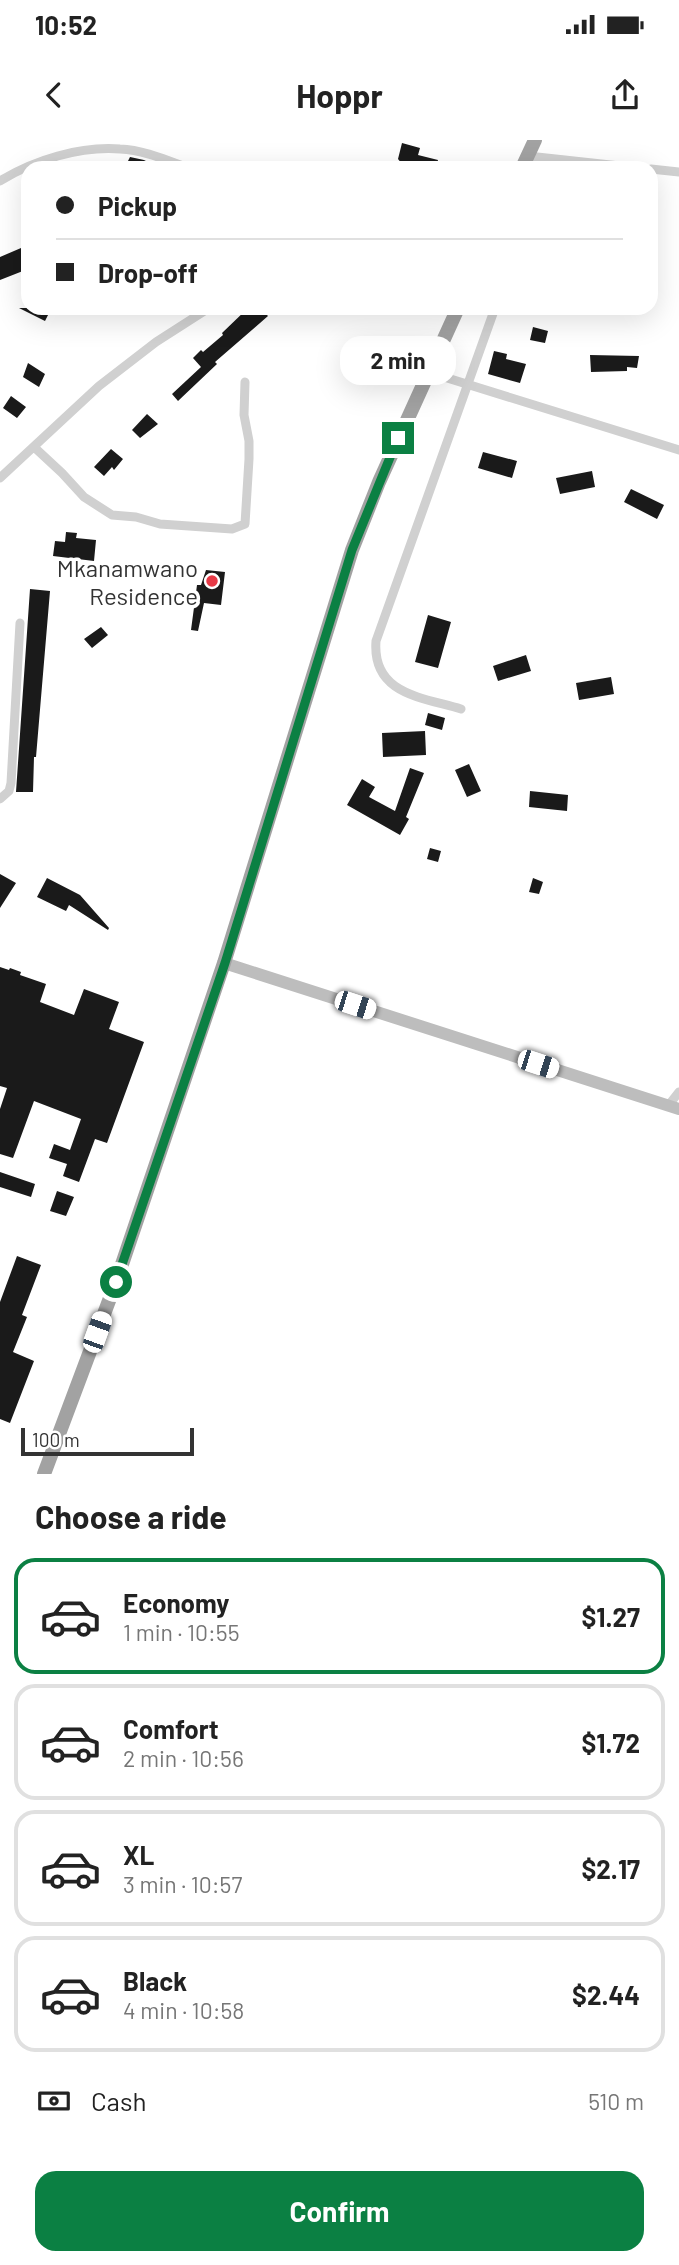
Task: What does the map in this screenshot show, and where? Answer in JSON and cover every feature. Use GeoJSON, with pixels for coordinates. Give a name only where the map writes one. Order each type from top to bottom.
{"type":"FeatureCollection","features":[{"type":"Feature","properties":{"kind":"highway"},"geometry":{"type":"LineString","coordinates":[[525,161],[535,140]]}},
{"type":"Feature","properties":{"kind":"highway"},"geometry":{"type":"LineString","coordinates":[[44,1474],[116,1282],[225,963],[352,550],[379,482],[455,315]]}},
{"type":"Feature","properties":{"kind":"main road"},"geometry":{"type":"LineString","coordinates":[[225,963],[674,1107]]}},
{"type":"Feature","properties":{"kind":"street"},"geometry":{"type":"LineString","coordinates":[[43,161],[94,149],[121,149],[170,161]]}},
{"type":"Feature","properties":{"kind":"street"},"geometry":{"type":"LineString","coordinates":[[658,170],[679,172]]}},
{"type":"Feature","properties":{"kind":"street"},"geometry":{"type":"LineString","coordinates":[[0,181],[21,171]]}},
{"type":"Feature","properties":{"kind":"street"},"geometry":{"type":"LineString","coordinates":[[0,478],[99,386],[156,342],[198,315]]}},
{"type":"Feature","properties":{"kind":"street"},"geometry":{"type":"LineString","coordinates":[[461,709],[399,690],[385,680],[375,654],[376,641],[493,315]]}},
{"type":"Feature","properties":{"kind":"street"},"geometry":{"type":"LineString","coordinates":[[428,372],[679,450]]}},
{"type":"Feature","properties":{"kind":"street"},"geometry":{"type":"LineString","coordinates":[[34,447],[62,472],[84,497],[112,515],[136,517],[160,524],[232,529],[245,524],[247,506],[249,441],[244,415],[245,382]]}},
{"type":"Feature","properties":{"kind":"street"},"geometry":{"type":"LineString","coordinates":[[0,799],[9,791],[11,783],[20,623]]}},
{"type":"Feature","properties":{"kind":"street"},"geometry":{"type":"LineString","coordinates":[[674,1107],[679,1092]]}},
{"type":"Feature","properties":{"kind":"building"},"geometry":{"type":"Polygon","coordinates":[[[402,143],[420,148],[418,155],[438,160],[400,161],[402,143]]]}},
{"type":"Feature","properties":{"kind":"building"},"geometry":{"type":"Polygon","coordinates":[[[130,157],[146,161],[128,161],[130,157]]]}},
{"type":"Feature","properties":{"kind":"building"},"geometry":{"type":"Polygon","coordinates":[[[21,248],[21,272],[0,280],[0,257],[21,248]]]}},
{"type":"Feature","properties":{"kind":"building"},"geometry":{"type":"Polygon","coordinates":[[[33,315],[48,315],[45,321],[33,315]]]}},
{"type":"Feature","properties":{"kind":"building"},"geometry":{"type":"Polygon","coordinates":[[[241,315],[268,316],[215,362],[217,364],[178,401],[172,394],[201,367],[193,358],[223,335],[241,315]]]}},
{"type":"Feature","properties":{"kind":"building"},"geometry":{"type":"Polygon","coordinates":[[[533,327],[548,331],[545,343],[530,340],[533,327]]]}},
{"type":"Feature","properties":{"kind":"building"},"geometry":{"type":"Polygon","coordinates":[[[494,351],[507,354],[506,359],[526,364],[520,383],[488,374],[494,351]]]}},
{"type":"Feature","properties":{"kind":"building"},"geometry":{"type":"Polygon","coordinates":[[[590,355],[639,356],[637,368],[627,367],[627,371],[591,372],[590,355]]]}},
{"type":"Feature","properties":{"kind":"building"},"geometry":{"type":"Polygon","coordinates":[[[28,363],[45,374],[39,387],[23,377],[28,363]]]}},
{"type":"Feature","properties":{"kind":"building"},"geometry":{"type":"Polygon","coordinates":[[[11,396],[26,407],[17,418],[3,408],[11,396]]]}},
{"type":"Feature","properties":{"kind":"building"},"geometry":{"type":"Polygon","coordinates":[[[147,414],[158,424],[140,438],[132,430],[147,414]]]}},
{"type":"Feature","properties":{"kind":"building"},"geometry":{"type":"Polygon","coordinates":[[[111,449],[123,459],[114,470],[112,467],[104,476],[94,467],[111,449]]]}},
{"type":"Feature","properties":{"kind":"building"},"geometry":{"type":"Polygon","coordinates":[[[483,452],[517,461],[512,478],[478,468],[483,452]]]}},
{"type":"Feature","properties":{"kind":"building"},"geometry":{"type":"Polygon","coordinates":[[[592,471],[595,487],[560,494],[556,478],[592,471]]]}},
{"type":"Feature","properties":{"kind":"building"},"geometry":{"type":"Polygon","coordinates":[[[631,489],[664,505],[657,519],[624,502],[631,489]]]}},
{"type":"Feature","properties":{"kind":"building"},"geometry":{"type":"Polygon","coordinates":[[[66,532],[77,533],[76,538],[96,540],[94,561],[53,556],[55,541],[65,542],[66,532]]]}},
{"type":"Feature","properties":{"kind":"building","name":"Mkanamwano Residence"},"geometry":{"type":"Polygon","coordinates":[[[206,570],[225,572],[221,605],[204,603],[198,631],[191,630],[197,585],[201,585],[206,570]]]}},
{"type":"Feature","properties":{"kind":"building"},"geometry":{"type":"Polygon","coordinates":[[[30,589],[50,591],[33,792],[16,792],[30,589]]]}},
{"type":"Feature","properties":{"kind":"building"},"geometry":{"type":"Polygon","coordinates":[[[428,615],[451,622],[438,668],[415,662],[428,615]]]}},
{"type":"Feature","properties":{"kind":"building"},"geometry":{"type":"Polygon","coordinates":[[[101,627],[108,635],[92,648],[84,639],[101,627]]]}},
{"type":"Feature","properties":{"kind":"building"},"geometry":{"type":"Polygon","coordinates":[[[526,655],[531,671],[498,681],[493,666],[526,655]]]}},
{"type":"Feature","properties":{"kind":"building"},"geometry":{"type":"Polygon","coordinates":[[[611,677],[614,694],[579,700],[576,683],[611,677]]]}},
{"type":"Feature","properties":{"kind":"building"},"geometry":{"type":"Polygon","coordinates":[[[428,713],[445,718],[442,730],[425,725],[428,713]]]}},
{"type":"Feature","properties":{"kind":"building"},"geometry":{"type":"Polygon","coordinates":[[[425,731],[426,755],[383,757],[382,733],[425,731]]]}},
{"type":"Feature","properties":{"kind":"building"},"geometry":{"type":"Polygon","coordinates":[[[469,764],[481,791],[467,797],[455,770],[469,764]]]}},
{"type":"Feature","properties":{"kind":"building"},"geometry":{"type":"Polygon","coordinates":[[[410,768],[424,773],[406,817],[409,819],[400,835],[347,805],[362,779],[375,787],[369,797],[395,811],[410,768]]]}},
{"type":"Feature","properties":{"kind":"building"},"geometry":{"type":"Polygon","coordinates":[[[530,791],[568,795],[567,811],[529,807],[530,791]]]}},
{"type":"Feature","properties":{"kind":"building"},"geometry":{"type":"Polygon","coordinates":[[[430,848],[441,851],[438,862],[427,859],[430,848]]]}},
{"type":"Feature","properties":{"kind":"building"},"geometry":{"type":"Polygon","coordinates":[[[0,874],[16,883],[0,908],[0,874]]]}},
{"type":"Feature","properties":{"kind":"building"},"geometry":{"type":"Polygon","coordinates":[[[47,878],[80,895],[108,930],[69,905],[66,911],[37,897],[47,878]]]}},
{"type":"Feature","properties":{"kind":"building"},"geometry":{"type":"Polygon","coordinates":[[[533,878],[543,882],[539,894],[529,892],[533,878]]]}},
{"type":"Feature","properties":{"kind":"building"},"geometry":{"type":"Polygon","coordinates":[[[0,967],[21,972],[20,975],[46,984],[40,1002],[74,1015],[84,989],[119,1002],[109,1029],[144,1042],[107,1143],[95,1139],[79,1182],[63,1176],[67,1164],[49,1158],[54,1144],[70,1150],[81,1119],[34,1101],[13,1158],[0,1154],[0,1109],[7,1088],[0,1086],[0,967]]]}},
{"type":"Feature","properties":{"kind":"building"},"geometry":{"type":"Polygon","coordinates":[[[0,1172],[35,1184],[31,1197],[0,1187],[0,1172]]]}},
{"type":"Feature","properties":{"kind":"building"},"geometry":{"type":"Polygon","coordinates":[[[57,1191],[74,1197],[66,1216],[50,1211],[57,1191]]]}},
{"type":"Feature","properties":{"kind":"building"},"geometry":{"type":"Polygon","coordinates":[[[17,1256],[41,1265],[22,1315],[27,1317],[13,1352],[34,1361],[10,1423],[0,1419],[0,1302],[17,1256]]]}},
{"type":"Feature","properties":{"kind":"place","name":"Mkanamwano Residence"},"geometry":{"type":"Point","coordinates":[212,581]}},
{"type":"Feature","properties":{"kind":"route"},"geometry":{"type":"LineString","coordinates":[[116,1282],[225,963],[352,550],[398,438]]}}]}
